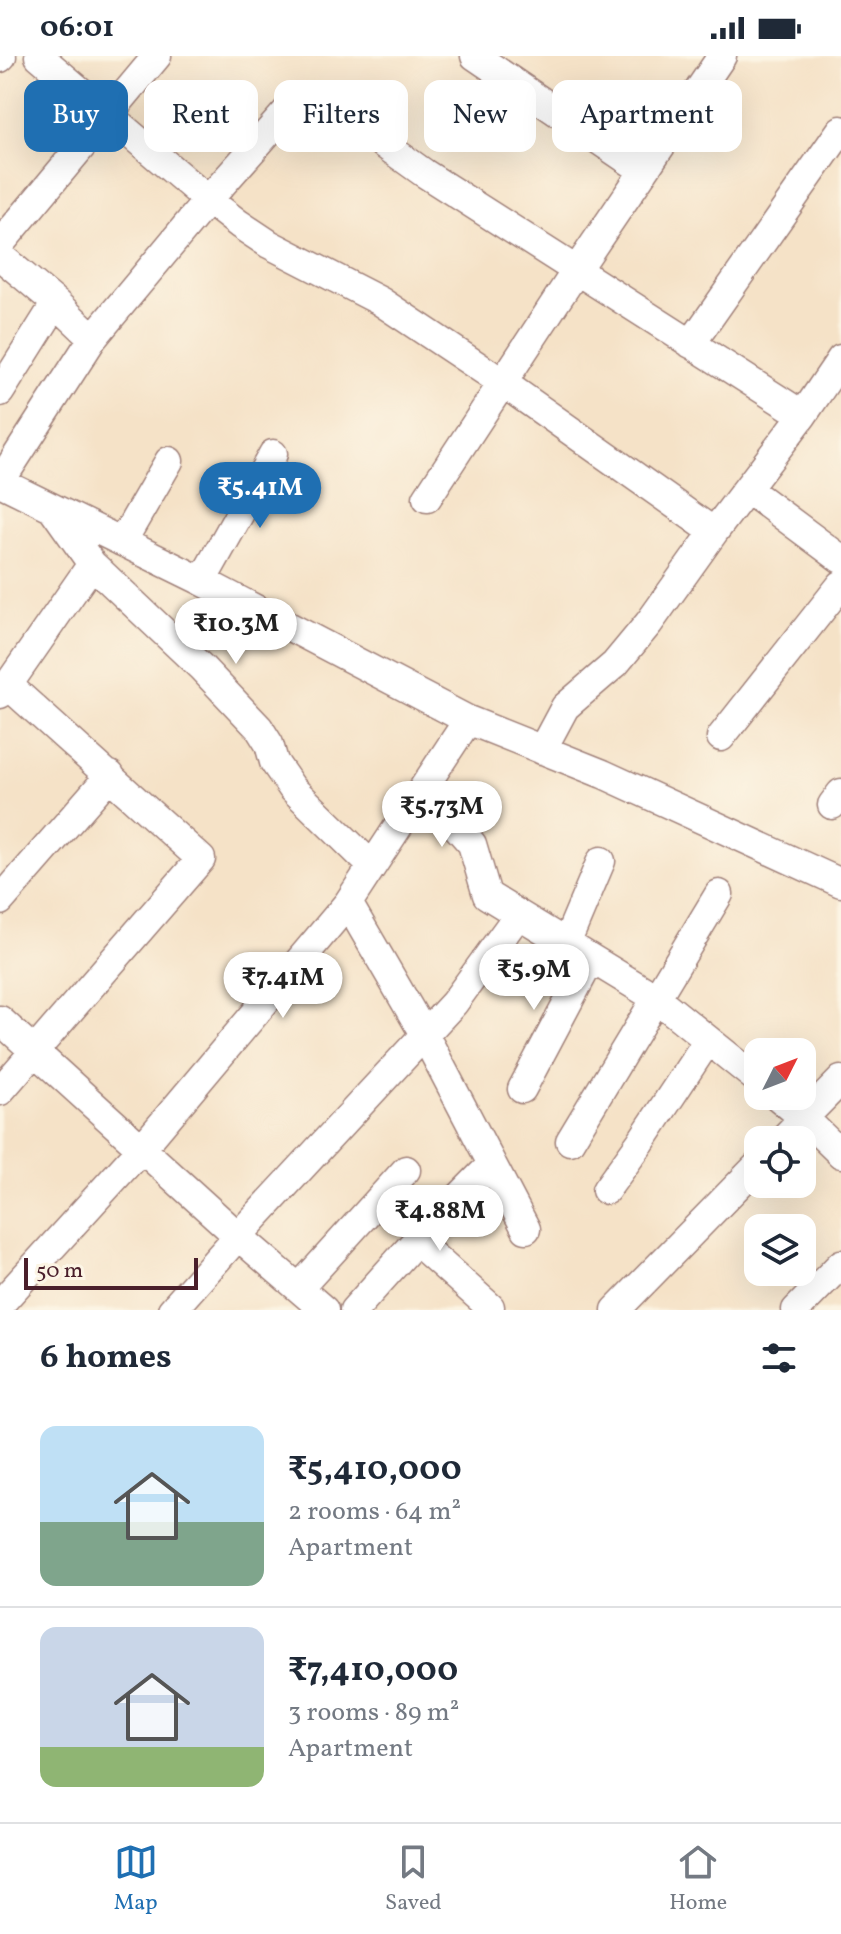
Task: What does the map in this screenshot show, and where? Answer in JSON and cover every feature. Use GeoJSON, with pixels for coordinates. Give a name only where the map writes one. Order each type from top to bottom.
{"type":"FeatureCollection","features":[{"type":"Feature","properties":{"kind":"street"},"geometry":{"type":"LineString","coordinates":[[39,56],[67,80]]}},
{"type":"Feature","properties":{"kind":"street"},"geometry":{"type":"LineString","coordinates":[[128,92],[157,56]]}},
{"type":"Feature","properties":{"kind":"street"},"geometry":{"type":"LineString","coordinates":[[475,56],[644,171]]}},
{"type":"Feature","properties":{"kind":"street"},"geometry":{"type":"LineString","coordinates":[[427,498],[722,56]]}},
{"type":"Feature","properties":{"kind":"street"},"geometry":{"type":"LineString","coordinates":[[803,415],[424,173],[347,118],[323,106],[301,104],[287,111],[93,338],[0,482],[202,581],[468,720],[603,774],[841,883]]}},
{"type":"Feature","properties":{"kind":"street"},"geometry":{"type":"LineString","coordinates":[[691,344],[841,130]]}},
{"type":"Feature","properties":{"kind":"street"},"geometry":{"type":"LineString","coordinates":[[128,133],[208,200],[269,244],[380,301],[503,383],[714,532]]}},
{"type":"Feature","properties":{"kind":"street"},"geometry":{"type":"LineString","coordinates":[[0,244],[78,152]]}},
{"type":"Feature","properties":{"kind":"street"},"geometry":{"type":"LineString","coordinates":[[0,256],[93,338]]}},
{"type":"Feature","properties":{"kind":"street"},"geometry":{"type":"LineString","coordinates":[[0,392],[56,303]]}},
{"type":"Feature","properties":{"kind":"street"},"geometry":{"type":"LineString","coordinates":[[542,750],[565,707],[615,664],[649,623],[803,415],[836,378]]}},
{"type":"Feature","properties":{"kind":"street"},"geometry":{"type":"LineString","coordinates":[[202,581],[273,454]]}},
{"type":"Feature","properties":{"kind":"street"},"geometry":{"type":"LineString","coordinates":[[122,542],[169,461]]}},
{"type":"Feature","properties":{"kind":"street"},"geometry":{"type":"LineString","coordinates":[[747,489],[841,559]]}},
{"type":"Feature","properties":{"kind":"street"},"geometry":{"type":"LineString","coordinates":[[51,506],[92,564],[243,710],[259,728],[269,744],[274,762],[292,788],[372,866]]}},
{"type":"Feature","properties":{"kind":"street"},"geometry":{"type":"LineString","coordinates":[[0,1091],[201,859],[110,775],[4,689],[92,564]]}},
{"type":"Feature","properties":{"kind":"street"},"geometry":{"type":"LineString","coordinates":[[721,737],[841,585]]}},
{"type":"Feature","properties":{"kind":"street"},"geometry":{"type":"LineString","coordinates":[[0,1304],[142,1148],[348,903],[468,720]]}},
{"type":"Feature","properties":{"kind":"street"},"geometry":{"type":"LineString","coordinates":[[0,901],[110,775]]}},
{"type":"Feature","properties":{"kind":"street"},"geometry":{"type":"LineString","coordinates":[[423,789],[472,844],[487,895],[656,998],[744,1069]]}},
{"type":"Feature","properties":{"kind":"street"},"geometry":{"type":"LineString","coordinates":[[566,944],[601,861]]}},
{"type":"Feature","properties":{"kind":"street"},"geometry":{"type":"LineString","coordinates":[[570,1141],[719,894]]}},
{"type":"Feature","properties":{"kind":"street"},"geometry":{"type":"LineString","coordinates":[[348,903],[424,1034],[526,1229]]}},
{"type":"Feature","properties":{"kind":"street"},"geometry":{"type":"LineString","coordinates":[[172,1310],[454,1003],[518,915]]}},
{"type":"Feature","properties":{"kind":"street"},"geometry":{"type":"LineString","coordinates":[[522,1089],[591,959]]}},
{"type":"Feature","properties":{"kind":"street"},"geometry":{"type":"LineString","coordinates":[[0,1020],[324,1310]]}},
{"type":"Feature","properties":{"kind":"street"},"geometry":{"type":"LineString","coordinates":[[606,1190],[708,1040]]}},
{"type":"Feature","properties":{"kind":"street"},"geometry":{"type":"LineString","coordinates":[[796,1126],[841,1080]]}},
{"type":"Feature","properties":{"kind":"street"},"geometry":{"type":"LineString","coordinates":[[794,1110],[841,1154]]}},
{"type":"Feature","properties":{"kind":"street"},"geometry":{"type":"LineString","coordinates":[[354,1310],[492,1164]]}},
{"type":"Feature","properties":{"kind":"street"},"geometry":{"type":"LineString","coordinates":[[299,1288],[406,1170]]}},
{"type":"Feature","properties":{"kind":"street"},"geometry":{"type":"LineString","coordinates":[[616,1310],[744,1179]]}},
{"type":"Feature","properties":{"kind":"street"},"geometry":{"type":"LineString","coordinates":[[416,1241],[490,1307]]}},
{"type":"Feature","properties":{"kind":"street"},"geometry":{"type":"LineString","coordinates":[[796,1310],[841,1264]]}}]}
